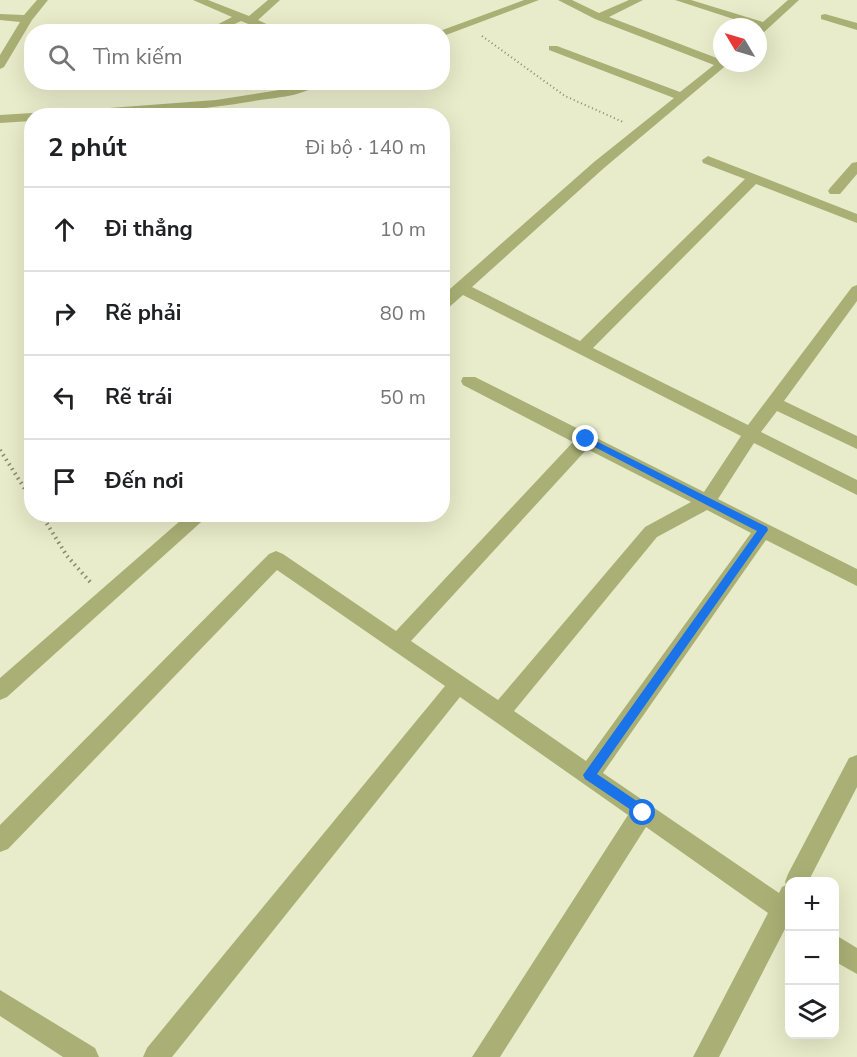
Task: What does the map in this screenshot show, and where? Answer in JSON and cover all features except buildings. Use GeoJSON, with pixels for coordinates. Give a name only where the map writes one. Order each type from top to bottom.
{"type":"FeatureCollection","features":[{"type":"Feature","properties":{"kind":"street"},"geometry":{"type":"LineString","coordinates":[[24,24],[43,0]]}},
{"type":"Feature","properties":{"kind":"street"},"geometry":{"type":"LineString","coordinates":[[198,0],[258,24]]}},
{"type":"Feature","properties":{"kind":"street"},"geometry":{"type":"LineString","coordinates":[[231,24],[246,19],[275,0]]}},
{"type":"Feature","properties":{"kind":"street"},"geometry":{"type":"LineString","coordinates":[[450,30],[534,0]]}},
{"type":"Feature","properties":{"kind":"street"},"geometry":{"type":"LineString","coordinates":[[563,0],[598,17],[713,60]]}},
{"type":"Feature","properties":{"kind":"street"},"geometry":{"type":"LineString","coordinates":[[598,17],[638,0]]}},
{"type":"Feature","properties":{"kind":"street"},"geometry":{"type":"LineString","coordinates":[[680,0],[730,18]]}},
{"type":"Feature","properties":{"kind":"street"},"geometry":{"type":"LineString","coordinates":[[767,24],[794,0]]}},
{"type":"Feature","properties":{"kind":"street"},"geometry":{"type":"LineString","coordinates":[[0,17],[27,19]]}},
{"type":"Feature","properties":{"kind":"street"},"geometry":{"type":"LineString","coordinates":[[825,17],[857,27]]}},
{"type":"Feature","properties":{"kind":"street"},"geometry":{"type":"LineString","coordinates":[[0,65],[24,24]]}},
{"type":"Feature","properties":{"kind":"street"},"geometry":{"type":"LineString","coordinates":[[553,48],[682,97]]}},
{"type":"Feature","properties":{"kind":"street"},"geometry":{"type":"LineString","coordinates":[[450,298],[599,165],[643,131],[713,71]]}},
{"type":"Feature","properties":{"kind":"street"},"geometry":{"type":"LineString","coordinates":[[180,108],[297,90]]}},
{"type":"Feature","properties":{"kind":"street"},"geometry":{"type":"LineString","coordinates":[[0,119],[24,118]]}},
{"type":"Feature","properties":{"kind":"street"},"geometry":{"type":"LineString","coordinates":[[708,160],[857,219]]}},
{"type":"Feature","properties":{"kind":"street"},"geometry":{"type":"LineString","coordinates":[[835,191],[857,166]]}},
{"type":"Feature","properties":{"kind":"street"},"geometry":{"type":"LineString","coordinates":[[582,349],[754,178]]}},
{"type":"Feature","properties":{"kind":"street"},"geometry":{"type":"LineString","coordinates":[[462,288],[857,488]]}},
{"type":"Feature","properties":{"kind":"street"},"geometry":{"type":"LineString","coordinates":[[500,713],[651,532],[708,501],[751,434],[857,290]]}},
{"type":"Feature","properties":{"kind":"street"},"geometry":{"type":"LineString","coordinates":[[469,381],[857,578]]}},
{"type":"Feature","properties":{"kind":"street"},"geometry":{"type":"LineString","coordinates":[[774,404],[857,442]]}},
{"type":"Feature","properties":{"kind":"street"},"geometry":{"type":"LineString","coordinates":[[398,642],[586,439]]}},
{"type":"Feature","properties":{"kind":"street"},"geometry":{"type":"LineString","coordinates":[[0,691],[192,522]]}},
{"type":"Feature","properties":{"kind":"street"},"geometry":{"type":"LineString","coordinates":[[589,775],[763,530]]}},
{"type":"Feature","properties":{"kind":"street"},"geometry":{"type":"LineString","coordinates":[[0,842],[276,559],[643,813],[785,905]]}},
{"type":"Feature","properties":{"kind":"street"},"geometry":{"type":"LineString","coordinates":[[156,1057],[458,685]]}},
{"type":"Feature","properties":{"kind":"street"},"geometry":{"type":"LineString","coordinates":[[799,877],[857,765]]}},
{"type":"Feature","properties":{"kind":"street"},"geometry":{"type":"LineString","coordinates":[[485,1057],[643,813]]}},
{"type":"Feature","properties":{"kind":"street"},"geometry":{"type":"LineString","coordinates":[[706,1057],[785,910]]}},
{"type":"Feature","properties":{"kind":"street"},"geometry":{"type":"LineString","coordinates":[[839,949],[857,962]]}},
{"type":"Feature","properties":{"kind":"street"},"geometry":{"type":"LineString","coordinates":[[0,1002],[86,1057]]}},
{"type":"Feature","properties":{"kind":"path"},"geometry":{"type":"LineString","coordinates":[[465,25],[502,48],[565,96],[643,131]]}},
{"type":"Feature","properties":{"kind":"path"},"geometry":{"type":"LineString","coordinates":[[0,450],[24,488]]}},
{"type":"Feature","properties":{"kind":"path"},"geometry":{"type":"LineString","coordinates":[[46,522],[67,556],[104,598]]}},
{"type":"Feature","properties":{"kind":"route"},"geometry":{"type":"LineString","coordinates":[[586,439],[763,530],[589,775],[643,813]]}}]}
